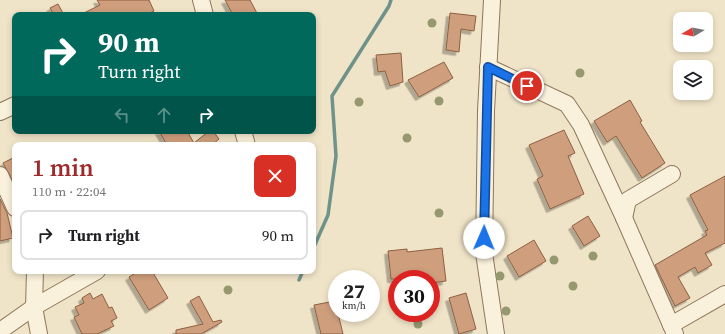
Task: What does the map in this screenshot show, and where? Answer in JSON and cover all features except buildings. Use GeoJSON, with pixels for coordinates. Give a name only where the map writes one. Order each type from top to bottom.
{"type":"FeatureCollection","features":[{"type":"Feature","properties":{"kind":"street"},"geometry":{"type":"LineString","coordinates":[[201,0],[204,12]]}},
{"type":"Feature","properties":{"kind":"street"},"geometry":{"type":"LineString","coordinates":[[492,0],[488,67],[484,253],[496,334]]}},
{"type":"Feature","properties":{"kind":"street"},"geometry":{"type":"LineString","coordinates":[[488,67],[567,104],[580,125],[624,218],[673,330],[725,294]]}},
{"type":"Feature","properties":{"kind":"street"},"geometry":{"type":"LineString","coordinates":[[0,112],[12,106]]}},
{"type":"Feature","properties":{"kind":"street"},"geometry":{"type":"LineString","coordinates":[[0,174],[12,201]]}},
{"type":"Feature","properties":{"kind":"street"},"geometry":{"type":"LineString","coordinates":[[624,218],[628,200],[672,174]]}},
{"type":"Feature","properties":{"kind":"street"},"geometry":{"type":"LineString","coordinates":[[35,274],[34,306],[40,334]]}},
{"type":"Feature","properties":{"kind":"street"},"geometry":{"type":"LineString","coordinates":[[0,331],[34,306],[92,274]]}},
{"type":"Feature","properties":{"kind":"waterway"},"geometry":{"type":"LineString","coordinates":[[316,242],[328,215],[336,156],[332,96],[389,6],[391,0]]}},
{"type":"Feature","properties":{"kind":"waterway"},"geometry":{"type":"LineString","coordinates":[[299,280],[302,274]]}},
{"type":"Feature","properties":{"kind":"route"},"geometry":{"type":"LineString","coordinates":[[484,238],[488,67],[527,86]]}}]}
